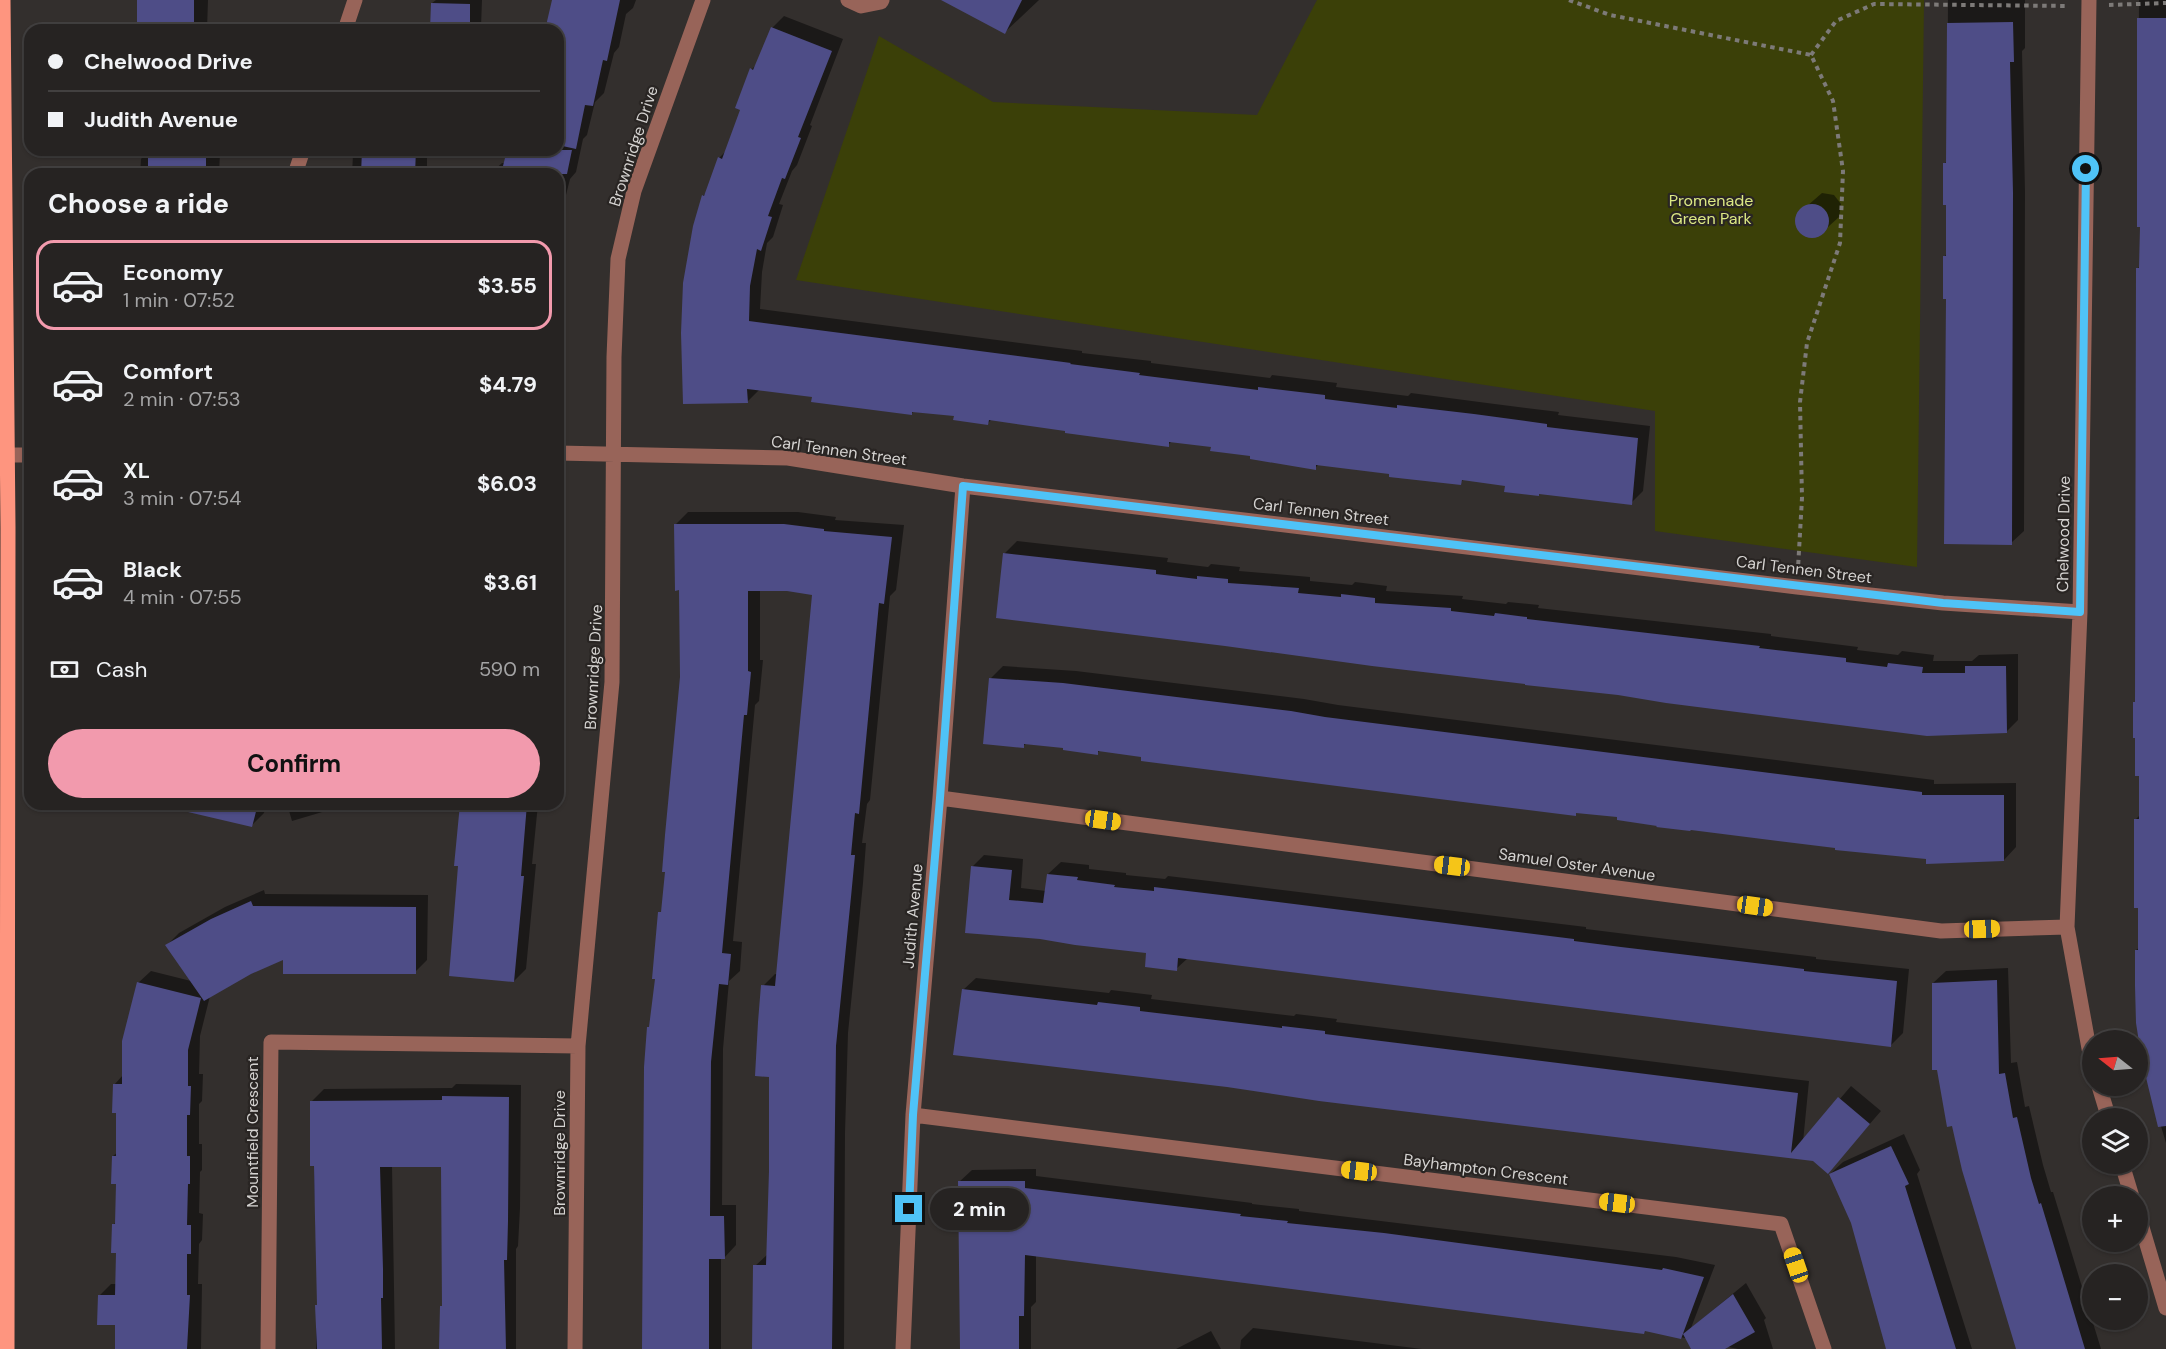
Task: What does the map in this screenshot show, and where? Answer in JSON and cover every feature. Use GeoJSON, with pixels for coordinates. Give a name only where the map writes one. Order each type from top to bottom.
{"type":"FeatureCollection","features":[{"type":"Feature","properties":{"kind":"main road"},"geometry":{"type":"LineString","coordinates":[[3,0],[7,1349]]}},
{"type":"Feature","properties":{"kind":"street"},"geometry":{"type":"LineString","coordinates":[[347,24],[356,0]]}},
{"type":"Feature","properties":{"kind":"street","name":"Brownridge Drive"},"geometry":{"type":"LineString","coordinates":[[575,1349],[578,1046],[612,682],[614,357],[618,260],[634,191],[703,0]]}},
{"type":"Feature","properties":{"kind":"street"},"geometry":{"type":"LineString","coordinates":[[848,0],[861,6],[882,0]]}},
{"type":"Feature","properties":{"kind":"street","name":"Chelwood Drive"},"geometry":{"type":"LineString","coordinates":[[2086,1030],[2067,927],[2080,612],[2088,3]]}},
{"type":"Feature","properties":{"kind":"street","name":"Carl Tennen Street"},"geometry":{"type":"LineString","coordinates":[[564,453],[788,458],[963,486],[1797,587],[1943,603],[2080,612]]}},
{"type":"Feature","properties":{"kind":"street"},"geometry":{"type":"LineString","coordinates":[[3,454],[24,454]]}},
{"type":"Feature","properties":{"kind":"street","name":"Judith Avenue"},"geometry":{"type":"LineString","coordinates":[[903,1349],[913,1115],[963,486]]}},
{"type":"Feature","properties":{"kind":"street","name":"Samuel Oster Avenue"},"geometry":{"type":"LineString","coordinates":[[940,798],[1941,931],[2067,927]]}},
{"type":"Feature","properties":{"kind":"street","name":"Mountfield Crescent"},"geometry":{"type":"LineString","coordinates":[[268,1349],[271,1042],[578,1046]]}},
{"type":"Feature","properties":{"kind":"street","name":"Bayhampton Crescent"},"geometry":{"type":"LineString","coordinates":[[913,1115],[1781,1224],[1824,1349]]}},
{"type":"Feature","properties":{"kind":"street"},"geometry":{"type":"LineString","coordinates":[[2148,1248],[2166,1308]]}},
{"type":"Feature","properties":{"kind":"path"},"geometry":{"type":"LineString","coordinates":[[1569,0],[1611,15],[1811,55]]}},
{"type":"Feature","properties":{"kind":"path"},"geometry":{"type":"LineString","coordinates":[[1811,55],[1836,21],[1874,4],[2166,3]]}},
{"type":"Feature","properties":{"kind":"path"},"geometry":{"type":"LineString","coordinates":[[1797,587],[1802,498],[1800,402],[1807,343],[1840,243],[1843,171],[1833,101],[1811,55]]}},
{"type":"Feature","properties":{"kind":"green space","name":"Promenade Green Park"},"geometry":{"type":"Polygon","coordinates":[[[1317,0],[1924,0],[1917,567],[1655,531],[1655,411],[796,280],[879,36],[993,102],[1257,115],[1317,0]]]}},
{"type":"Feature","properties":{"kind":"building"},"geometry":{"type":"Polygon","coordinates":[[[137,0],[194,0],[194,24],[137,24],[137,0]]]}},
{"type":"Feature","properties":{"kind":"building"},"geometry":{"type":"Polygon","coordinates":[[[552,0],[620,0],[607,61],[603,60],[593,106],[585,105],[576,149],[564,146],[564,24],[546,24],[552,0]]]}},
{"type":"Feature","properties":{"kind":"building"},"geometry":{"type":"Polygon","coordinates":[[[941,0],[1022,0],[1005,34],[941,0]]]}},
{"type":"Feature","properties":{"kind":"building"},"geometry":{"type":"Polygon","coordinates":[[[431,3],[470,4],[470,24],[430,24],[431,3]]]}},
{"type":"Feature","properties":{"kind":"building"},"geometry":{"type":"Polygon","coordinates":[[[2137,18],[2166,18],[2166,1126],[2158,1127],[2148,1086],[2148,1030],[2137,1030],[2135,986],[2138,908],[2134,908],[2134,819],[2139,819],[2139,776],[2135,776],[2135,738],[2133,738],[2136,268],[2139,268],[2140,227],[2137,227],[2137,18]]]}},
{"type":"Feature","properties":{"kind":"building"},"geometry":{"type":"Polygon","coordinates":[[[2013,22],[2014,62],[2010,62],[2013,193],[2012,545],[1944,544],[1946,299],[1943,299],[1943,256],[1946,256],[1946,205],[1943,205],[1943,163],[1946,163],[1947,23],[2013,22]]]}},
{"type":"Feature","properties":{"kind":"building"},"geometry":{"type":"Polygon","coordinates":[[[771,27],[832,51],[798,137],[801,138],[785,179],[782,178],[768,216],[772,217],[761,251],[757,249],[750,286],[749,321],[1071,363],[1140,373],[1139,375],[1258,390],[1258,387],[1325,395],[1325,399],[1474,414],[1547,424],[1547,427],[1638,438],[1632,505],[1504,492],[1505,486],[1462,480],[1461,485],[1389,477],[1389,474],[1316,465],[1316,470],[1250,459],[1250,456],[1210,451],[1211,447],[1169,442],[1169,447],[989,420],[988,425],[953,420],[954,416],[912,412],[912,415],[811,402],[812,397],[747,389],[748,403],[683,404],[681,333],[683,283],[693,226],[702,195],[704,196],[718,157],[722,159],[740,110],[735,108],[750,68],[753,70],[771,27]]]}},
{"type":"Feature","properties":{"kind":"building"},"geometry":{"type":"Polygon","coordinates":[[[564,150],[572,150],[567,174],[564,174],[564,168],[502,168],[506,156],[564,156],[564,150]]]}},
{"type":"Feature","properties":{"kind":"building"},"geometry":{"type":"Polygon","coordinates":[[[148,156],[206,156],[206,168],[148,168],[148,156]]]}},
{"type":"Feature","properties":{"kind":"building"},"geometry":{"type":"Polygon","coordinates":[[[362,156],[416,156],[415,168],[361,168],[362,156]]]}},
{"type":"Feature","properties":{"kind":"building"},"geometry":{"type":"Polygon","coordinates":[[[1812,204],[1824,209],[1829,221],[1824,233],[1812,238],[1800,233],[1795,221],[1800,209],[1812,204]]]}},
{"type":"Feature","properties":{"kind":"building"},"geometry":{"type":"Polygon","coordinates":[[[674,524],[784,524],[824,529],[824,531],[892,537],[884,604],[879,603],[859,814],[855,813],[851,855],[855,855],[836,1046],[832,1349],[752,1349],[753,1265],[766,1265],[769,1171],[769,1077],[755,1076],[758,1022],[761,985],[775,986],[812,595],[787,591],[748,591],[748,671],[751,672],[747,715],[744,715],[722,953],[731,954],[728,985],[719,984],[711,1062],[710,1216],[724,1216],[725,1259],[709,1259],[709,1349],[642,1349],[644,1067],[647,1027],[649,1027],[655,979],[652,979],[658,912],[661,912],[665,872],[662,872],[680,677],[679,590],[675,591],[674,524]]]}},
{"type":"Feature","properties":{"kind":"building"},"geometry":{"type":"Polygon","coordinates":[[[1003,553],[1156,570],[1156,574],[1197,579],[1197,576],[1228,579],[1228,583],[1299,588],[1298,593],[1375,598],[1375,603],[1451,608],[1451,611],[1494,616],[1495,613],[1527,617],[1527,619],[1760,646],[1759,648],[1846,658],[1846,662],[1887,667],[1888,663],[1923,667],[1922,673],[1965,673],[1965,666],[2006,666],[2007,733],[1927,736],[1618,695],[996,618],[1003,553]]]}},
{"type":"Feature","properties":{"kind":"building"},"geometry":{"type":"Polygon","coordinates":[[[989,678],[1063,683],[1291,711],[1922,792],[1922,795],[2004,795],[2004,861],[1926,864],[1926,859],[1656,827],[1617,820],[1617,817],[1576,813],[1576,816],[1463,802],[1141,761],[1141,757],[1098,751],[1098,755],[1024,744],[1024,748],[983,744],[989,678]]]}},
{"type":"Feature","properties":{"kind":"building"},"geometry":{"type":"Polygon","coordinates":[[[188,810],[256,810],[252,827],[188,812],[188,810]]]}},
{"type":"Feature","properties":{"kind":"building"},"geometry":{"type":"Polygon","coordinates":[[[459,810],[526,810],[521,876],[524,876],[514,982],[449,976],[458,866],[454,866],[459,810]]]}},
{"type":"Feature","properties":{"kind":"building"},"geometry":{"type":"Polygon","coordinates":[[[971,866],[1012,870],[1009,900],[1043,903],[1047,874],[1078,877],[1077,880],[1115,885],[1114,887],[1154,891],[1154,887],[1221,895],[1574,939],[1574,941],[1804,969],[1804,971],[1897,981],[1891,1047],[1178,958],[1177,971],[1145,967],[1146,953],[1040,939],[965,933],[971,866]]]}},
{"type":"Feature","properties":{"kind":"building"},"geometry":{"type":"Polygon","coordinates":[[[251,901],[253,906],[416,907],[416,974],[283,974],[283,960],[251,974],[204,1001],[165,945],[211,919],[251,901]]]}},
{"type":"Feature","properties":{"kind":"building"},"geometry":{"type":"Polygon","coordinates":[[[1997,980],[1999,1074],[2005,1073],[2013,1118],[2017,1117],[2031,1178],[2039,1204],[2041,1203],[2085,1349],[2016,1349],[1962,1170],[1952,1126],[1947,1127],[1937,1070],[1932,1070],[1932,983],[1997,980]]]}},
{"type":"Feature","properties":{"kind":"building"},"geometry":{"type":"Polygon","coordinates":[[[137,982],[201,998],[188,1050],[188,1086],[191,1086],[190,1115],[187,1115],[190,1184],[188,1184],[187,1225],[191,1225],[191,1254],[187,1254],[187,1295],[190,1295],[187,1349],[115,1349],[115,1325],[97,1325],[98,1295],[115,1295],[116,1253],[111,1253],[112,1224],[115,1224],[116,1184],[111,1184],[112,1156],[116,1156],[116,1113],[112,1113],[113,1084],[122,1084],[122,1041],[137,982]]]}},
{"type":"Feature","properties":{"kind":"building"},"geometry":{"type":"Polygon","coordinates":[[[962,989],[1097,1005],[1098,1002],[1140,1007],[1140,1011],[1325,1031],[1325,1034],[1798,1093],[1791,1153],[1838,1097],[1870,1124],[1828,1174],[1813,1161],[953,1055],[962,989]]]}},
{"type":"Feature","properties":{"kind":"building"},"geometry":{"type":"Polygon","coordinates":[[[442,1096],[509,1097],[507,1260],[504,1260],[506,1349],[439,1349],[440,1306],[442,1306],[441,1167],[380,1167],[383,1269],[382,1349],[317,1349],[314,1166],[310,1166],[310,1101],[442,1100],[442,1096]]]}},
{"type":"Feature","properties":{"kind":"building"},"geometry":{"type":"Polygon","coordinates":[[[1891,1146],[1909,1184],[1905,1186],[1956,1349],[1886,1349],[1851,1223],[1829,1174],[1891,1146]]]}},
{"type":"Feature","properties":{"kind":"building"},"geometry":{"type":"Polygon","coordinates":[[[958,1181],[1025,1181],[1025,1188],[1241,1214],[1240,1216],[1288,1221],[1287,1223],[1384,1233],[1662,1270],[1663,1268],[1704,1277],[1681,1339],[1645,1331],[1644,1334],[1025,1255],[1024,1316],[1019,1316],[1019,1349],[960,1349],[958,1181]]]}},
{"type":"Feature","properties":{"kind":"building"},"geometry":{"type":"Polygon","coordinates":[[[1733,1294],[1755,1332],[1725,1349],[1691,1349],[1683,1334],[1733,1294]]]}},
{"type":"Feature","properties":{"kind":"route"},"geometry":{"type":"LineString","coordinates":[[909,1209],[913,1115],[963,486],[1943,603],[2080,612],[2086,169]]}}]}
